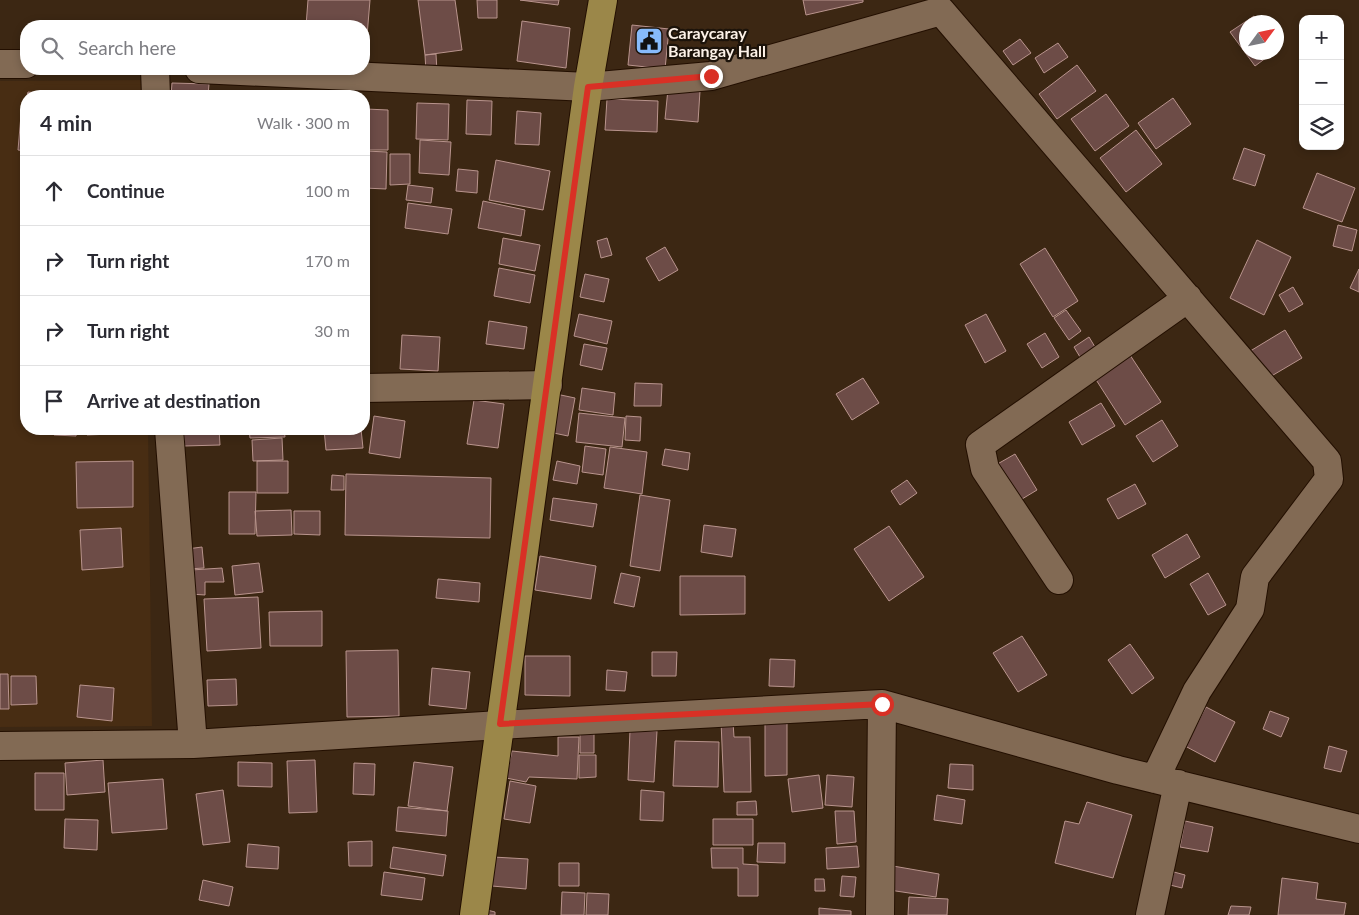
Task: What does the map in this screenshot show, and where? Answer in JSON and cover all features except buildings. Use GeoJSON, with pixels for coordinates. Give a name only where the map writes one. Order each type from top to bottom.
{"type":"FeatureCollection","features":[{"type":"Feature","properties":{"kind":"main road"},"geometry":{"type":"LineString","coordinates":[[474,915],[588,87],[603,0]]}},
{"type":"Feature","properties":{"kind":"street"},"geometry":{"type":"LineString","coordinates":[[329,75],[588,87],[711,76],[941,11],[1327,461],[1329,479],[1255,577],[1250,609],[1197,691],[1166,781],[1150,915]]}},
{"type":"Feature","properties":{"kind":"street"},"geometry":{"type":"LineString","coordinates":[[0,64],[20,64]]}},
{"type":"Feature","properties":{"kind":"street"},"geometry":{"type":"LineString","coordinates":[[155,75],[156,90]]}},
{"type":"Feature","properties":{"kind":"street"},"geometry":{"type":"LineString","coordinates":[[1059,580],[985,469],[980,445],[1188,298]]}},
{"type":"Feature","properties":{"kind":"street"},"geometry":{"type":"LineString","coordinates":[[370,388],[548,384]]}},
{"type":"Feature","properties":{"kind":"street"},"geometry":{"type":"LineString","coordinates":[[169,435],[193,744]]}},
{"type":"Feature","properties":{"kind":"street"},"geometry":{"type":"LineString","coordinates":[[880,915],[882,704]]}},
{"type":"Feature","properties":{"kind":"street"},"geometry":{"type":"LineString","coordinates":[[0,746],[193,744],[500,724],[882,704],[1118,770],[1359,829]]}},
{"type":"Feature","properties":{"kind":"shaded area"},"geometry":{"type":"Polygon","coordinates":[[[143,80],[143,90],[20,90],[20,435],[148,435],[152,726],[0,727],[0,81],[143,80]]]}},
{"type":"Feature","properties":{"kind":"place","name":"Caraycaray Barangay Hall"},"geometry":{"type":"Point","coordinates":[649,41]}},
{"type":"Feature","properties":{"kind":"route"},"geometry":{"type":"LineString","coordinates":[[711,76],[588,87],[500,724],[882,704]]}}]}
